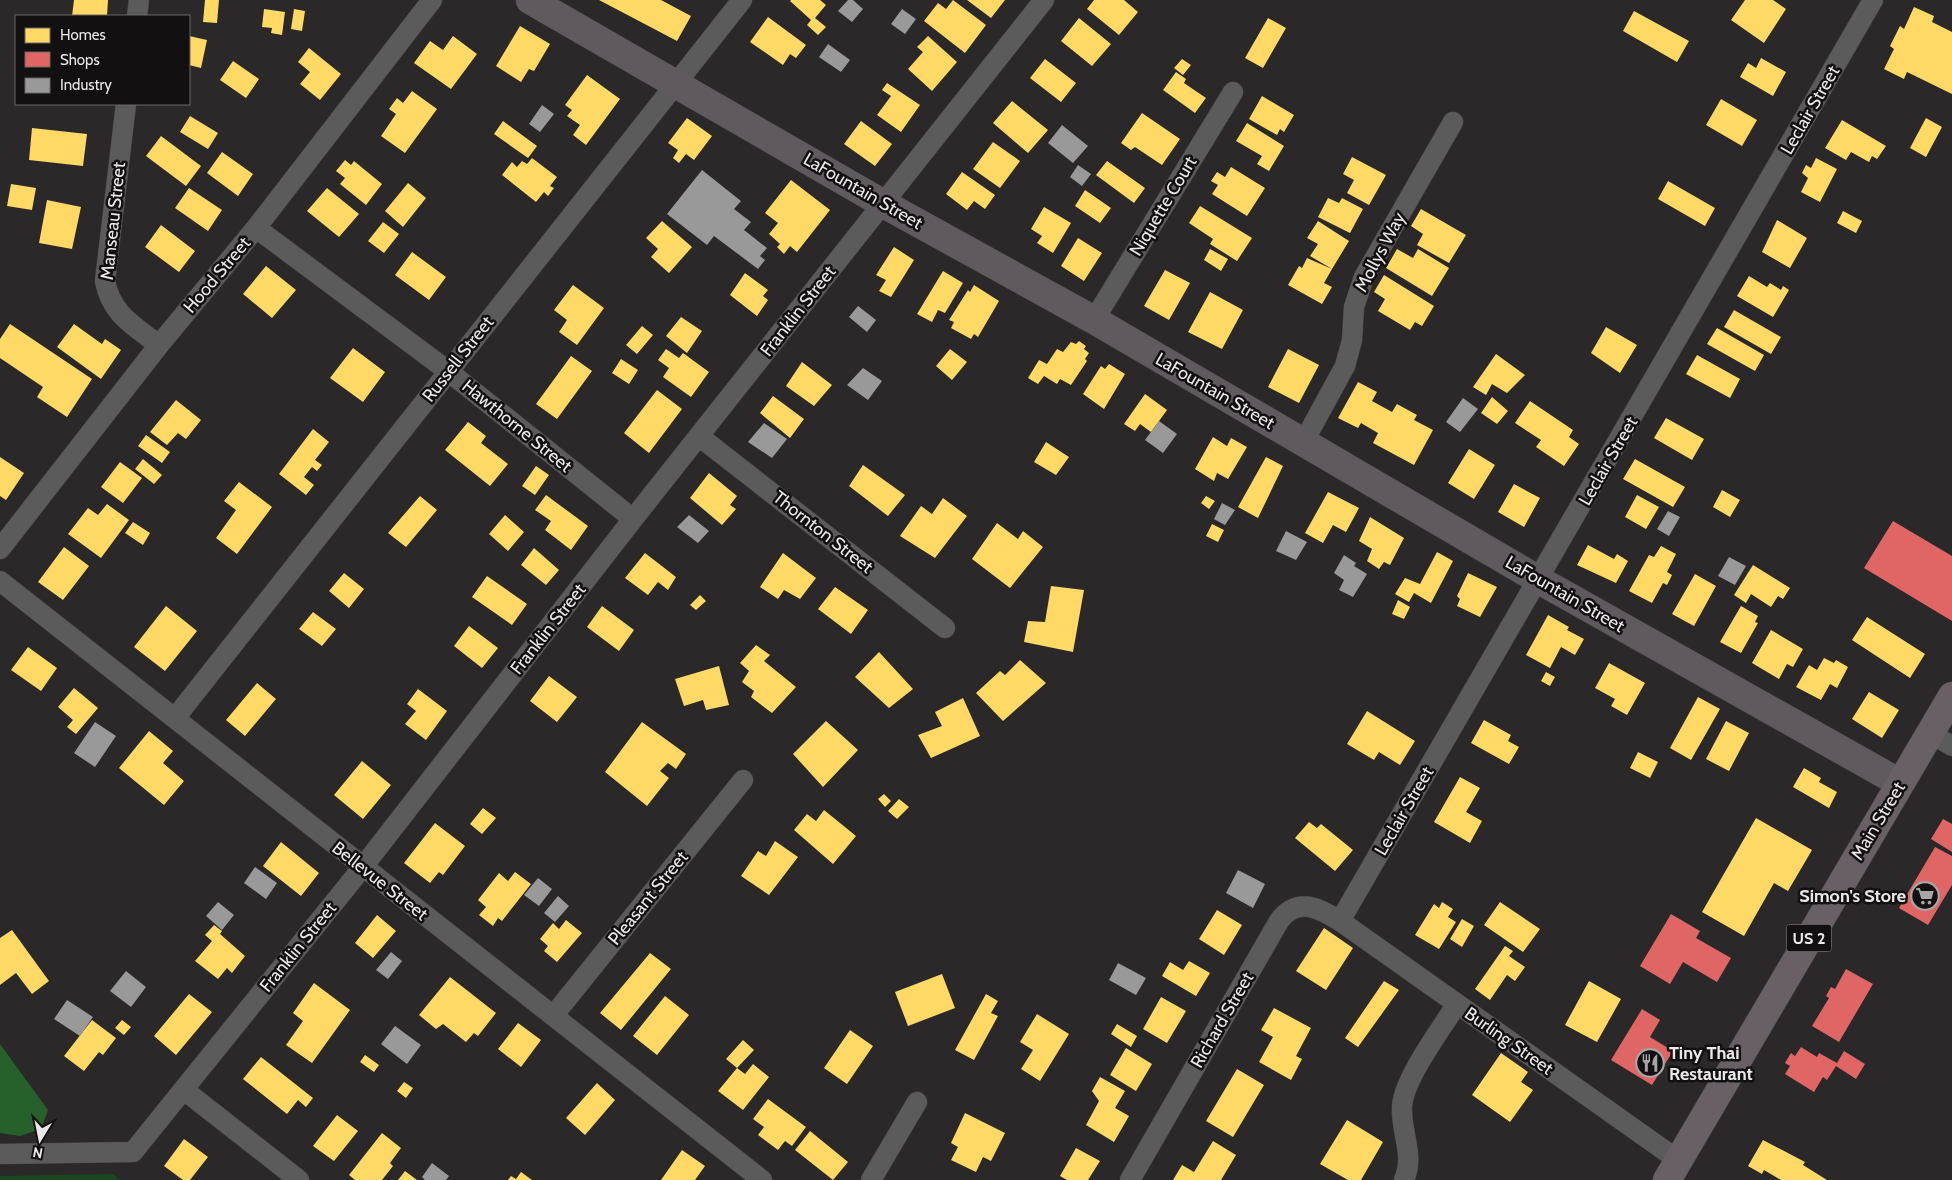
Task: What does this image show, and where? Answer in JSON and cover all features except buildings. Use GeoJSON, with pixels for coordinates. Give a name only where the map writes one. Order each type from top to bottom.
{"type":"FeatureCollection","features":[{"type":"Feature","properties":{"kind":"main road","name":"Main Street"},"geometry":{"type":"LineString","coordinates":[[1673,1170],[1900,783],[1941,739],[1952,696]]}},
{"type":"Feature","properties":{"kind":"street"},"geometry":{"type":"LineString","coordinates":[[137,15],[139,0]]}},
{"type":"Feature","properties":{"kind":"street","name":"Hood Street"},"geometry":{"type":"LineString","coordinates":[[0,549],[159,345],[256,228],[432,0]]}},
{"type":"Feature","properties":{"kind":"street","name":"LaFountain Street"},"geometry":{"type":"LineString","coordinates":[[530,0],[882,203],[1094,320],[1539,580],[1900,783]]}},
{"type":"Feature","properties":{"kind":"street","name":"Russell Street"},"geometry":{"type":"LineString","coordinates":[[174,718],[742,0]]}},
{"type":"Feature","properties":{"kind":"street","name":"Franklin Street"},"geometry":{"type":"LineString","coordinates":[[0,1154],[132,1152],[362,868],[633,519],[700,437],[882,203],[1044,0]]}},
{"type":"Feature","properties":{"kind":"street","name":"Leclair Street"},"geometry":{"type":"LineString","coordinates":[[1340,921],[1873,0]]}},
{"type":"Feature","properties":{"kind":"street","name":"Niquette Court"},"geometry":{"type":"LineString","coordinates":[[1094,320],[1233,92]]}},
{"type":"Feature","properties":{"kind":"street","name":"Manseau Street"},"geometry":{"type":"LineString","coordinates":[[126,105],[105,281],[111,303],[119,312],[159,345]]}},
{"type":"Feature","properties":{"kind":"street","name":"Mollys Way"},"geometry":{"type":"LineString","coordinates":[[1303,442],[1345,366],[1352,340],[1354,308],[1364,277],[1453,122]]}},
{"type":"Feature","properties":{"kind":"street","name":"Hawthorne Street"},"geometry":{"type":"LineString","coordinates":[[256,228],[448,371],[633,519]]}},
{"type":"Feature","properties":{"kind":"street","name":"Thornton Street"},"geometry":{"type":"LineString","coordinates":[[700,437],[945,628]]}},
{"type":"Feature","properties":{"kind":"street","name":"Bellevue Street"},"geometry":{"type":"LineString","coordinates":[[0,582],[362,868],[762,1180]]}},
{"type":"Feature","properties":{"kind":"street","name":"Pleasant Street"},"geometry":{"type":"LineString","coordinates":[[553,1016],[743,780]]}},
{"type":"Feature","properties":{"kind":"street","name":"Richard Street"},"geometry":{"type":"LineString","coordinates":[[1130,1180],[1283,915],[1294,908],[1305,905],[1318,909],[1340,921]]}},
{"type":"Feature","properties":{"kind":"street","name":"Burling Street"},"geometry":{"type":"LineString","coordinates":[[1340,921],[1457,1004],[1673,1170]]}},
{"type":"Feature","properties":{"kind":"street"},"geometry":{"type":"LineString","coordinates":[[1404,1180],[1410,1162],[1402,1118],[1404,1095],[1416,1069],[1457,1004]]}},
{"type":"Feature","properties":{"kind":"street"},"geometry":{"type":"LineString","coordinates":[[184,1090],[299,1180]]}},
{"type":"Feature","properties":{"kind":"street"},"geometry":{"type":"LineString","coordinates":[[871,1180],[917,1102]]}},
{"type":"Feature","properties":{"kind":"green space"},"geometry":{"type":"Polygon","coordinates":[[[0,1044],[48,1110],[41,1129],[20,1136],[0,1133],[0,1044]]]}},
{"type":"Feature","properties":{"kind":"green space"},"geometry":{"type":"Polygon","coordinates":[[[113,1174],[120,1180],[0,1180],[0,1176],[113,1174]]]}},
{"type":"Feature","properties":{"kind":"place","name":"Simon's Store"},"geometry":{"type":"Point","coordinates":[1925,896]}},
{"type":"Feature","properties":{"kind":"place","name":"Tiny Thai Restaurant"},"geometry":{"type":"Point","coordinates":[1650,1063]}}]}
